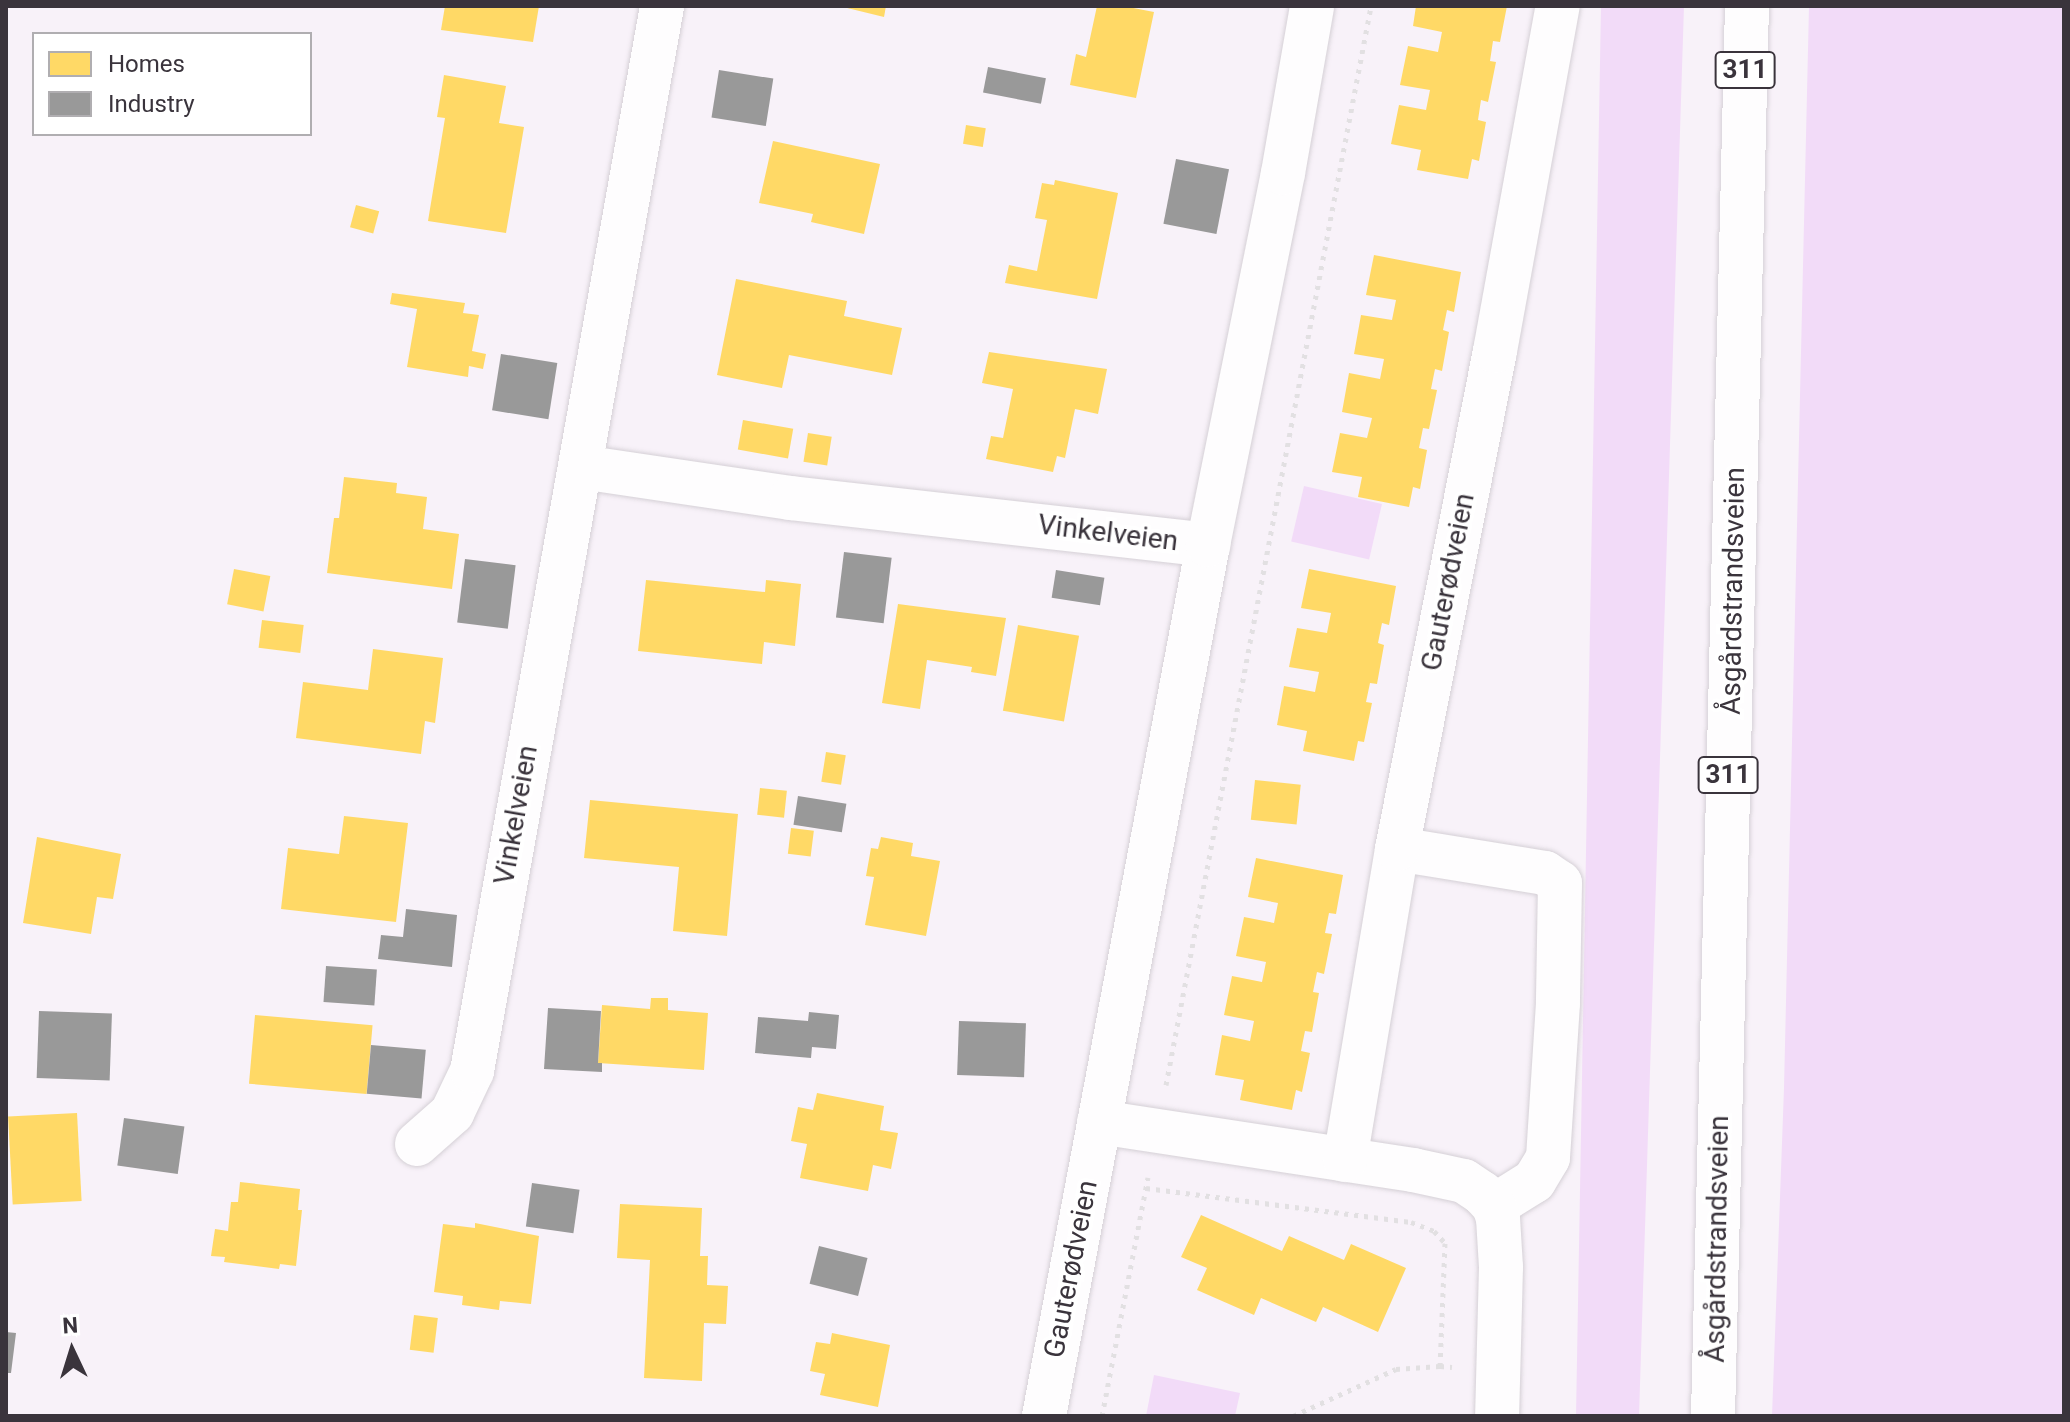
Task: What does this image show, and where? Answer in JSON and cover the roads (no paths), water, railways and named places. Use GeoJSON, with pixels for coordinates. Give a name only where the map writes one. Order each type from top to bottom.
{"type":"FeatureCollection","features":[{"type":"Feature","properties":{"kind":"street","name":"Vinkelveien"},"geometry":{"type":"LineString","coordinates":[[417,1144],[452,1113],[472,1071],[565,535],[581,467],[662,6]]}},
{"type":"Feature","properties":{"kind":"street","name":"Gauterødveien"},"geometry":{"type":"LineString","coordinates":[[1044,1416],[1208,545],[1283,173],[1312,6]]}},
{"type":"Feature","properties":{"kind":"street","name":"Gauterødveien"},"geometry":{"type":"LineString","coordinates":[[1345,1160],[1397,849],[1495,351],[1558,6]]}},
{"type":"Feature","properties":{"kind":"street","name":"Åsgårdstrandsveien"},"geometry":{"type":"LineString","coordinates":[[1713,1416],[1747,6]]}},
{"type":"Feature","properties":{"kind":"street","name":"Vinkelveien"},"geometry":{"type":"LineString","coordinates":[[581,467],[791,498],[1208,545]]}},
{"type":"Feature","properties":{"kind":"street"},"geometry":{"type":"LineString","coordinates":[[1397,849],[1545,873],[1560,883],[1558,1003],[1548,1158],[1534,1181],[1494,1206]]}},
{"type":"Feature","properties":{"kind":"street"},"geometry":{"type":"LineString","coordinates":[[1099,1122],[1464,1181],[1494,1206],[1498,1218],[1501,1267],[1497,1416]]}}]}
